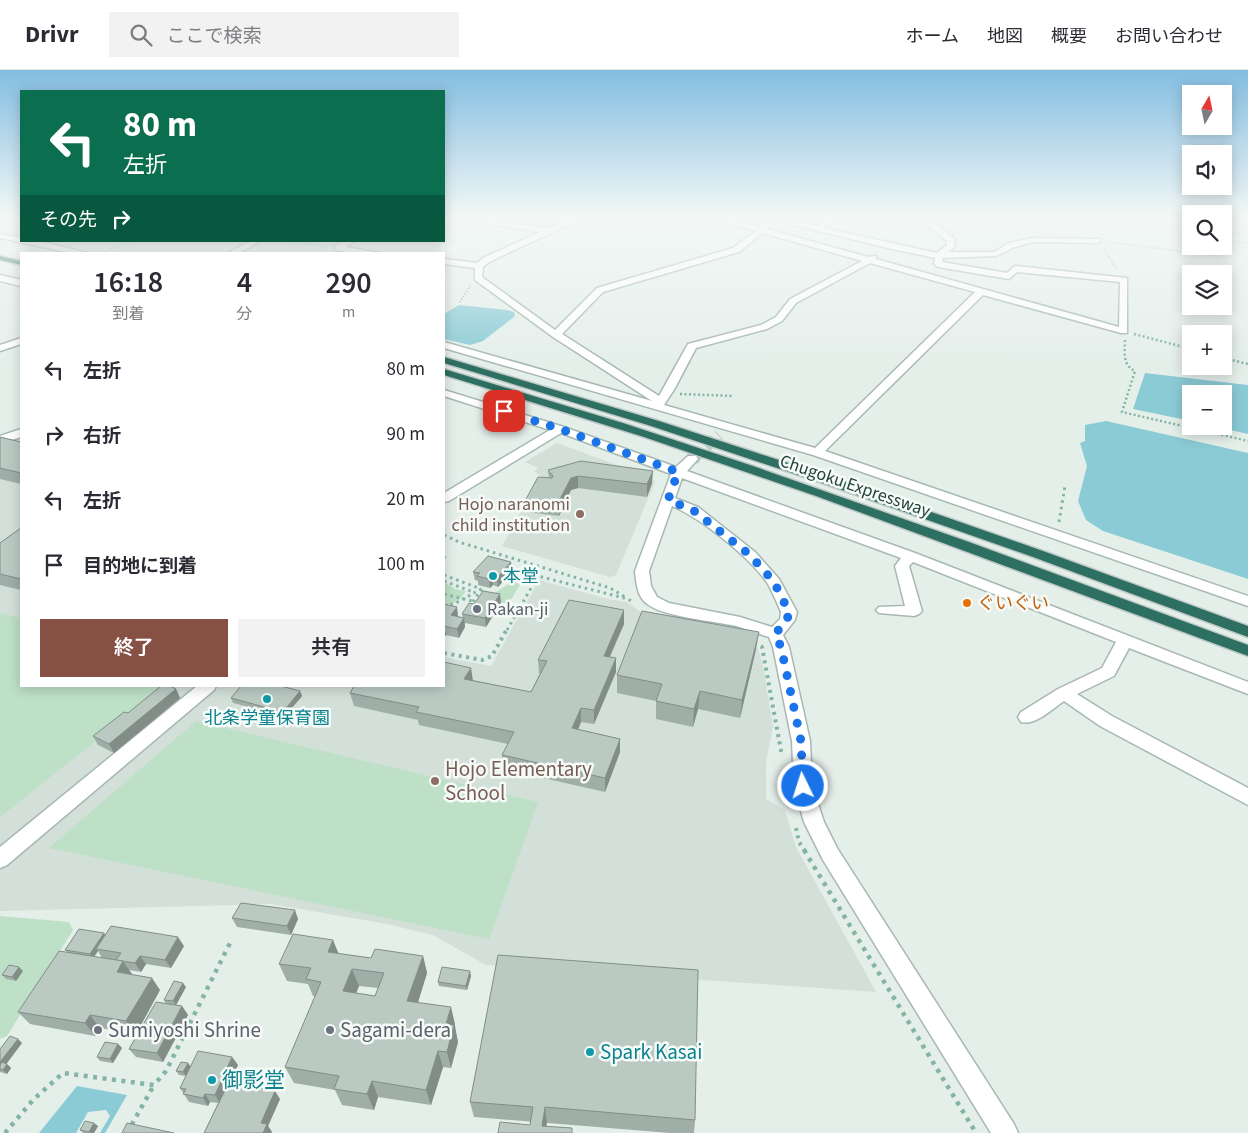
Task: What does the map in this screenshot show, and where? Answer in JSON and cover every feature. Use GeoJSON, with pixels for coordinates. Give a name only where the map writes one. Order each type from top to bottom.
{"type":"FeatureCollection","features":[{"type":"Feature","properties":{"kind":"highway","name":"Chugoku Expressway"},"geometry":{"type":"LineString","coordinates":[[445,360],[644,420],[857,490],[1118,583],[1248,632]]}},
{"type":"Feature","properties":{"kind":"highway","name":"Chugoku Expressway"},"geometry":{"type":"LineString","coordinates":[[445,372],[596,418],[854,505],[1115,600],[1248,651]]}},
{"type":"Feature","properties":{"kind":"street"},"geometry":{"type":"LineString","coordinates":[[476,266],[479,266],[478,278],[556,335],[664,400]]}},
{"type":"Feature","properties":{"kind":"street"},"geometry":{"type":"LineString","coordinates":[[556,335],[600,290],[683,266]]}},
{"type":"Feature","properties":{"kind":"street"},"geometry":{"type":"LineString","coordinates":[[664,400],[692,346],[764,327],[779,319],[793,301],[859,266]]}},
{"type":"Feature","properties":{"kind":"street"},"geometry":{"type":"LineString","coordinates":[[928,266],[982,291],[1124,331],[1124,280],[1015,269],[1009,276],[948,266]]}},
{"type":"Feature","properties":{"kind":"street"},"geometry":{"type":"LineString","coordinates":[[0,278],[20,283]]}},
{"type":"Feature","properties":{"kind":"street"},"geometry":{"type":"LineString","coordinates":[[817,452],[982,291]]}},
{"type":"Feature","properties":{"kind":"street"},"geometry":{"type":"LineString","coordinates":[[0,348],[20,341]]}},
{"type":"Feature","properties":{"kind":"street"},"geometry":{"type":"LineString","coordinates":[[445,345],[664,400],[729,426],[817,452],[1248,602]]}},
{"type":"Feature","properties":{"kind":"street"},"geometry":{"type":"LineString","coordinates":[[445,393],[560,429],[910,556],[1248,688]]}},
{"type":"Feature","properties":{"kind":"street"},"geometry":{"type":"LineString","coordinates":[[719,435],[729,426]]}},
{"type":"Feature","properties":{"kind":"street"},"geometry":{"type":"LineString","coordinates":[[445,497],[560,429]]}},
{"type":"Feature","properties":{"kind":"street"},"geometry":{"type":"LineString","coordinates":[[0,440],[20,433]]}},
{"type":"Feature","properties":{"kind":"street"},"geometry":{"type":"LineString","coordinates":[[692,459],[678,472],[642,572],[644,586],[651,600],[665,607],[740,622],[775,634],[781,647],[801,741],[803,786],[814,822],[830,854],[1005,1133]]}},
{"type":"Feature","properties":{"kind":"street"},"geometry":{"type":"LineString","coordinates":[[668,500],[693,510],[750,555],[774,582],[789,612],[787,620],[775,634]]}},
{"type":"Feature","properties":{"kind":"street"},"geometry":{"type":"LineString","coordinates":[[884,610],[914,612],[902,566],[910,556]]}},
{"type":"Feature","properties":{"kind":"street"},"geometry":{"type":"LineString","coordinates":[[1028,717],[1064,693],[1108,672],[1125,640]]}},
{"type":"Feature","properties":{"kind":"street"},"geometry":{"type":"LineString","coordinates":[[0,859],[207,687]]}},
{"type":"Feature","properties":{"kind":"street"},"geometry":{"type":"LineString","coordinates":[[1064,693],[1106,721],[1248,798]]}},
{"type":"Feature","properties":{"kind":"path"},"geometry":{"type":"LineString","coordinates":[[1116,266],[1124,280]]}},
{"type":"Feature","properties":{"kind":"path"},"geometry":{"type":"LineString","coordinates":[[460,302],[474,279],[478,278]]}},
{"type":"Feature","properties":{"kind":"path"},"geometry":{"type":"LineString","coordinates":[[1182,347],[1124,331],[1125,365],[1129,370],[1135,371],[1122,412],[1248,441]]}},
{"type":"Feature","properties":{"kind":"path"},"geometry":{"type":"LineString","coordinates":[[1232,360],[1248,364]]}},
{"type":"Feature","properties":{"kind":"path"},"geometry":{"type":"LineString","coordinates":[[664,400],[734,396]]}},
{"type":"Feature","properties":{"kind":"path"},"geometry":{"type":"LineString","coordinates":[[1061,536],[1059,518],[1065,486]]}},
{"type":"Feature","properties":{"kind":"path"},"geometry":{"type":"LineString","coordinates":[[445,535],[468,545],[610,588],[642,608]]}},
{"type":"Feature","properties":{"kind":"path"},"geometry":{"type":"LineString","coordinates":[[445,575],[482,589]]}},
{"type":"Feature","properties":{"kind":"path"},"geometry":{"type":"LineString","coordinates":[[445,653],[482,660],[492,656],[538,576],[628,599]]}},
{"type":"Feature","properties":{"kind":"path"},"geometry":{"type":"LineString","coordinates":[[445,581],[473,592]]}},
{"type":"Feature","properties":{"kind":"path"},"geometry":{"type":"LineString","coordinates":[[445,606],[453,605],[473,592],[482,589]]}},
{"type":"Feature","properties":{"kind":"path"},"geometry":{"type":"LineString","coordinates":[[467,608],[482,589]]}},
{"type":"Feature","properties":{"kind":"path"},"geometry":{"type":"LineString","coordinates":[[445,594],[472,602]]}},
{"type":"Feature","properties":{"kind":"path"},"geometry":{"type":"LineString","coordinates":[[748,640],[762,647],[784,764]]}},
{"type":"Feature","properties":{"kind":"path"},"geometry":{"type":"LineString","coordinates":[[795,823],[798,842],[976,1133]]}},
{"type":"Feature","properties":{"kind":"path"},"geometry":{"type":"LineString","coordinates":[[127,1133],[154,1085],[166,1071],[232,939]]}},
{"type":"Feature","properties":{"kind":"path"},"geometry":{"type":"LineString","coordinates":[[5,1133],[33,1100],[62,1073],[154,1085]]}},
{"type":"Feature","properties":{"kind":"shaded area"},"geometry":{"type":"Polygon","coordinates":[[[20,437],[20,687],[194,687],[0,850],[0,443],[20,437]]]}},
{"type":"Feature","properties":{"kind":"shaded area","name":"Hojo naranomi child institution"},"geometry":{"type":"Polygon","coordinates":[[[557,443],[652,478],[655,482],[616,575],[610,577],[502,546],[541,476],[534,472],[538,468],[525,462],[557,443]]]}},
{"type":"Feature","properties":{"kind":"shaded area","name":"Hojo Elementary School"},"geometry":{"type":"Polygon","coordinates":[[[539,580],[608,599],[627,602],[649,618],[742,639],[758,648],[764,671],[773,727],[766,762],[766,799],[785,810],[796,847],[876,992],[486,965],[433,935],[387,924],[271,904],[0,911],[0,869],[212,687],[445,687],[445,657],[491,666],[539,580]]]}},
{"type":"Feature","properties":{"kind":"green space"},"geometry":{"type":"Polygon","coordinates":[[[516,582],[520,585],[508,604],[489,599],[490,596],[510,583],[516,582]]]}},
{"type":"Feature","properties":{"kind":"green space"},"geometry":{"type":"Polygon","coordinates":[[[445,583],[455,589],[466,591],[458,602],[445,605],[445,583]]]}},
{"type":"Feature","properties":{"kind":"green space"},"geometry":{"type":"Polygon","coordinates":[[[0,613],[20,618],[20,687],[164,687],[0,817],[0,613]]]}},
{"type":"Feature","properties":{"kind":"green space"},"geometry":{"type":"Polygon","coordinates":[[[196,721],[538,802],[489,939],[49,848],[196,721]]]}},
{"type":"Feature","properties":{"kind":"green space"},"geometry":{"type":"Polygon","coordinates":[[[0,916],[69,922],[73,930],[7,1036],[0,1039],[0,916]]]}},
{"type":"Feature","properties":{"kind":"water"},"geometry":{"type":"Polygon","coordinates":[[[459,305],[507,310],[514,312],[515,316],[483,341],[470,345],[445,339],[445,313],[459,305]]]}},
{"type":"Feature","properties":{"kind":"water"},"geometry":{"type":"Polygon","coordinates":[[[1145,373],[1248,385],[1248,434],[1232,430],[1232,385],[1182,385],[1182,419],[1133,409],[1145,373]]]}},
{"type":"Feature","properties":{"kind":"water"},"geometry":{"type":"Polygon","coordinates":[[[1106,421],[1248,453],[1248,579],[1103,531],[1086,520],[1078,501],[1087,466],[1080,443],[1085,441],[1085,425],[1106,421]]]}},
{"type":"Feature","properties":{"kind":"water"},"geometry":{"type":"Polygon","coordinates":[[[77,1086],[127,1095],[105,1133],[100,1133],[110,1116],[106,1110],[88,1112],[76,1133],[39,1133],[77,1086]]]}},
{"type":"Feature","properties":{"kind":"building"},"geometry":{"type":"Polygon","coordinates":[[[0,437],[20,442],[20,473],[0,468],[0,437]]]}},
{"type":"Feature","properties":{"kind":"building"},"geometry":{"type":"Polygon","coordinates":[[[581,461],[653,471],[647,484],[578,476],[571,478],[558,503],[526,499],[538,477],[552,478],[553,476],[548,470],[581,461]]]}},
{"type":"Feature","properties":{"kind":"building"},"geometry":{"type":"Polygon","coordinates":[[[20,529],[20,579],[0,574],[0,543],[20,529]]]}},
{"type":"Feature","properties":{"kind":"building"},"geometry":{"type":"Polygon","coordinates":[[[488,556],[511,562],[497,578],[492,577],[489,579],[477,576],[480,573],[473,572],[488,556]]]}},
{"type":"Feature","properties":{"kind":"building"},"geometry":{"type":"Polygon","coordinates":[[[483,591],[500,594],[485,618],[462,614],[469,603],[474,604],[483,591]]]}},
{"type":"Feature","properties":{"kind":"building"},"geometry":{"type":"Polygon","coordinates":[[[569,600],[624,610],[604,656],[616,658],[594,710],[581,708],[572,728],[620,739],[605,778],[502,755],[514,732],[416,712],[419,707],[350,693],[353,687],[445,687],[445,662],[471,668],[464,679],[531,692],[547,661],[538,660],[569,600]]]}},
{"type":"Feature","properties":{"kind":"building"},"geometry":{"type":"Polygon","coordinates":[[[445,604],[457,607],[451,615],[464,618],[457,629],[445,626],[445,604]]]}},
{"type":"Feature","properties":{"kind":"building"},"geometry":{"type":"Polygon","coordinates":[[[642,611],[759,632],[742,700],[700,691],[694,709],[656,701],[662,684],[617,675],[642,611]]]}},
{"type":"Feature","properties":{"kind":"building"},"geometry":{"type":"Polygon","coordinates":[[[160,687],[176,689],[109,744],[93,736],[124,712],[128,713],[160,687]]]}},
{"type":"Feature","properties":{"kind":"building","name":"北条学童保育園"},"geometry":{"type":"Polygon","coordinates":[[[240,687],[285,687],[300,691],[283,712],[231,698],[240,687]]]}},
{"type":"Feature","properties":{"kind":"building"},"geometry":{"type":"Polygon","coordinates":[[[241,903],[295,910],[287,926],[232,918],[241,903]]]}},
{"type":"Feature","properties":{"kind":"building"},"geometry":{"type":"Polygon","coordinates":[[[111,926],[178,937],[165,960],[140,956],[135,963],[116,960],[121,953],[96,949],[111,926]]]}},
{"type":"Feature","properties":{"kind":"building"},"geometry":{"type":"Polygon","coordinates":[[[79,929],[104,933],[90,954],[65,950],[79,929]]]}},
{"type":"Feature","properties":{"kind":"building"},"geometry":{"type":"Polygon","coordinates":[[[293,934],[333,940],[328,952],[371,958],[375,949],[423,956],[407,1001],[451,1007],[446,1024],[454,1025],[447,1052],[438,1051],[426,1090],[372,1081],[367,1094],[334,1089],[339,1076],[285,1067],[321,982],[306,979],[311,968],[279,964],[293,934]],[[352,969],[343,991],[375,996],[384,973],[352,969]]]}},
{"type":"Feature","properties":{"kind":"building"},"geometry":{"type":"Polygon","coordinates":[[[59,951],[123,961],[117,972],[152,978],[126,1021],[90,1015],[85,1023],[18,1012],[59,951]]]}},
{"type":"Feature","properties":{"kind":"building","name":"Spark Kasai"},"geometry":{"type":"Polygon","coordinates":[[[498,955],[698,970],[695,1120],[545,1107],[542,1126],[572,1128],[572,1133],[498,1133],[500,1122],[530,1125],[533,1107],[470,1102],[498,955]]]}},
{"type":"Feature","properties":{"kind":"building"},"geometry":{"type":"Polygon","coordinates":[[[9,965],[19,967],[12,977],[2,975],[9,965]]]}},
{"type":"Feature","properties":{"kind":"building"},"geometry":{"type":"Polygon","coordinates":[[[442,967],[470,971],[466,986],[438,982],[442,967]]]}},
{"type":"Feature","properties":{"kind":"building"},"geometry":{"type":"Polygon","coordinates":[[[174,981],[183,983],[173,1001],[164,1000],[174,981]]]}},
{"type":"Feature","properties":{"kind":"building"},"geometry":{"type":"Polygon","coordinates":[[[156,1002],[182,1006],[157,1053],[129,1049],[156,1002]]]}},
{"type":"Feature","properties":{"kind":"building"},"geometry":{"type":"Polygon","coordinates":[[[10,1036],[18,1039],[0,1062],[0,1049],[10,1036]]]}},
{"type":"Feature","properties":{"kind":"building"},"geometry":{"type":"Polygon","coordinates":[[[105,1042],[118,1044],[110,1059],[97,1057],[105,1042]]]}},
{"type":"Feature","properties":{"kind":"building","name":"御影堂"},"geometry":{"type":"Polygon","coordinates":[[[198,1051],[232,1057],[215,1095],[205,1094],[203,1098],[183,1094],[186,1089],[180,1088],[198,1051]]]}},
{"type":"Feature","properties":{"kind":"building"},"geometry":{"type":"Polygon","coordinates":[[[2,1062],[7,1064],[3,1070],[0,1069],[2,1062]]]}},
{"type":"Feature","properties":{"kind":"building"},"geometry":{"type":"Polygon","coordinates":[[[181,1062],[188,1063],[183,1072],[176,1071],[181,1062]]]}},
{"type":"Feature","properties":{"kind":"building"},"geometry":{"type":"Polygon","coordinates":[[[229,1082],[275,1091],[261,1123],[267,1124],[263,1133],[204,1133],[229,1082]]]}},
{"type":"Feature","properties":{"kind":"building"},"geometry":{"type":"Polygon","coordinates":[[[85,1121],[94,1123],[89,1132],[80,1130],[85,1121]]]}},
{"type":"Feature","properties":{"kind":"building"},"geometry":{"type":"Polygon","coordinates":[[[127,1123],[174,1133],[122,1133],[127,1123]]]}},
{"type":"Feature","properties":{"kind":"tunnel"},"geometry":{"type":"LineString","coordinates":[[694,458],[719,435]]}},
{"type":"Feature","properties":{"kind":"tunnel"},"geometry":{"type":"LineString","coordinates":[[692,459],[695,456]]}},
{"type":"Feature","properties":{"kind":"place","name":"Hojo naranomi child institution"},"geometry":{"type":"Point","coordinates":[580,514]}},
{"type":"Feature","properties":{"kind":"place","name":"本堂"},"geometry":{"type":"Point","coordinates":[493,576]}},
{"type":"Feature","properties":{"kind":"place","name":"ぐいぐい"},"geometry":{"type":"Point","coordinates":[967,603]}},
{"type":"Feature","properties":{"kind":"place","name":"Rakan-ji"},"geometry":{"type":"Point","coordinates":[477,609]}},
{"type":"Feature","properties":{"kind":"place","name":"北条学童保育園"},"geometry":{"type":"Point","coordinates":[267,699]}},
{"type":"Feature","properties":{"kind":"place","name":"Hojo Elementary School"},"geometry":{"type":"Point","coordinates":[435,781]}},
{"type":"Feature","properties":{"kind":"place","name":"Sumiyoshi Shrine"},"geometry":{"type":"Point","coordinates":[98,1030]}},
{"type":"Feature","properties":{"kind":"place","name":"Sagami-dera"},"geometry":{"type":"Point","coordinates":[330,1030]}},
{"type":"Feature","properties":{"kind":"place","name":"Spark Kasai"},"geometry":{"type":"Point","coordinates":[590,1052]}},
{"type":"Feature","properties":{"kind":"place","name":"御影堂"},"geometry":{"type":"Point","coordinates":[212,1080]}},
{"type":"Feature","properties":{"kind":"route"},"geometry":{"type":"LineString","coordinates":[[504,411],[560,429],[678,472],[668,500],[693,510],[750,555],[774,582],[789,612],[787,620],[775,634],[781,647],[801,741],[803,786]]}}]}
